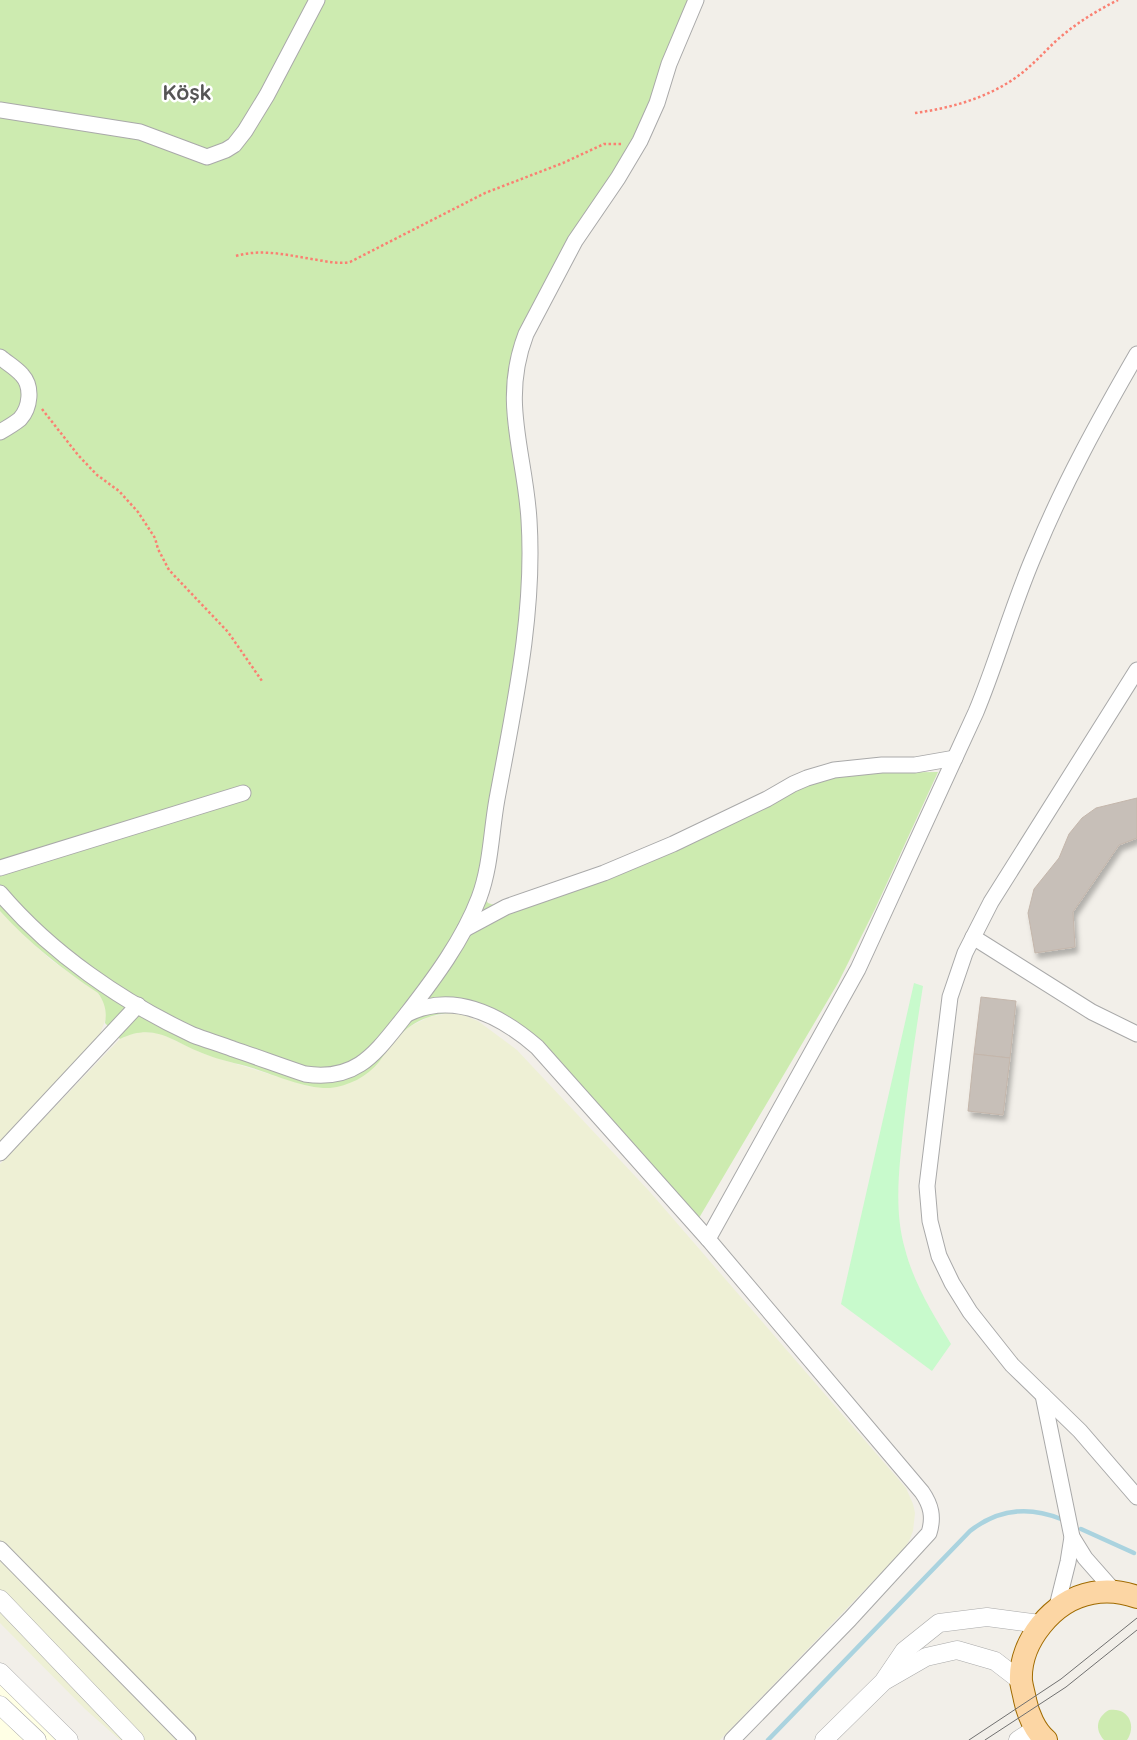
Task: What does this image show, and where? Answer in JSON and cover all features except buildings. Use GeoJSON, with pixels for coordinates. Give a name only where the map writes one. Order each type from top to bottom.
{"type":"FeatureCollection","features":[{"type":"Feature","properties":{"kind":"main road"},"geometry":{"type":"LineString","coordinates":[[1042,1734],[1028,1712],[1021,1681],[1026,1651],[1048,1617],[1063,1604],[1092,1593],[1130,1594]]}},
{"type":"Feature","properties":{"kind":"street"},"geometry":{"type":"LineString","coordinates":[[0,110],[140,132],[207,157],[217,154],[226,150],[240,138],[256,114],[317,0]]}},
{"type":"Feature","properties":{"kind":"street"},"geometry":{"type":"LineString","coordinates":[[0,893],[59,950],[110,988],[138,1005],[194,1035],[295,1071],[315,1075],[335,1075],[363,1064],[406,1015],[437,973],[465,929],[480,896],[489,860],[493,822],[528,616],[531,553],[530,528],[524,468],[514,414],[514,382],[517,364],[526,334],[562,265],[638,145],[657,103],[669,64],[696,0]]}},
{"type":"Feature","properties":{"kind":"street"},"geometry":{"type":"LineString","coordinates":[[708,1239],[858,970],[988,682],[1036,551],[1092,436],[1137,354]]}},
{"type":"Feature","properties":{"kind":"street"},"geometry":{"type":"LineString","coordinates":[[0,357],[22,375],[29,389],[25,411],[16,423],[0,432]]}},
{"type":"Feature","properties":{"kind":"street"},"geometry":{"type":"LineString","coordinates":[[1137,670],[991,902],[973,937],[950,997],[927,1186],[930,1221],[934,1238],[946,1272],[970,1312],[998,1349],[1080,1431],[1137,1498]]}},
{"type":"Feature","properties":{"kind":"street"},"geometry":{"type":"LineString","coordinates":[[465,929],[506,907],[604,873],[673,844],[807,778],[834,770],[882,765],[916,765],[955,758]]}},
{"type":"Feature","properties":{"kind":"street"},"geometry":{"type":"LineString","coordinates":[[0,868],[243,793]]}},
{"type":"Feature","properties":{"kind":"street"},"geometry":{"type":"LineString","coordinates":[[973,937],[1092,1012],[1137,1034]]}},
{"type":"Feature","properties":{"kind":"street"},"geometry":{"type":"LineString","coordinates":[[0,1153],[138,1005]]}},
{"type":"Feature","properties":{"kind":"street"},"geometry":{"type":"LineString","coordinates":[[406,1015],[427,1006],[458,1005],[495,1018],[522,1034],[550,1062],[708,1239],[922,1492],[930,1506],[932,1513],[929,1533],[850,1619],[732,1740]]}},
{"type":"Feature","properties":{"kind":"street"},"geometry":{"type":"LineString","coordinates":[[1043,1396],[1072,1537],[1085,1558],[1130,1594]]}},
{"type":"Feature","properties":{"kind":"street"},"geometry":{"type":"LineString","coordinates":[[824,1740],[883,1682],[904,1650],[938,1623],[987,1617],[1048,1617],[1068,1562],[1072,1537]]}},
{"type":"Feature","properties":{"kind":"street"},"geometry":{"type":"LineString","coordinates":[[0,1549],[188,1740]]}},
{"type":"Feature","properties":{"kind":"street"},"geometry":{"type":"LineString","coordinates":[[0,1599],[135,1740]]}},
{"type":"Feature","properties":{"kind":"street"},"geometry":{"type":"LineString","coordinates":[[883,1682],[926,1657],[957,1650],[995,1661],[1021,1681]]}},
{"type":"Feature","properties":{"kind":"street"},"geometry":{"type":"LineString","coordinates":[[0,1672],[69,1740]]}},
{"type":"Feature","properties":{"kind":"street"},"geometry":{"type":"LineString","coordinates":[[0,1705],[37,1740]]}},
{"type":"Feature","properties":{"kind":"street"},"geometry":{"type":"LineString","coordinates":[[1018,1740],[1042,1734]]}},
{"type":"Feature","properties":{"kind":"path"},"geometry":{"type":"LineString","coordinates":[[915,113],[932,111],[966,102],[1001,87],[1029,68],[1068,30],[1118,0]]}},
{"type":"Feature","properties":{"kind":"path"},"geometry":{"type":"LineString","coordinates":[[236,256],[245,253],[264,252],[337,263],[350,262],[471,199],[604,144],[638,145]]}},
{"type":"Feature","properties":{"kind":"path"},"geometry":{"type":"LineString","coordinates":[[29,389],[44,412],[78,455],[97,475],[119,491],[138,512],[155,538],[158,549],[169,570],[228,632],[262,681]]}},
{"type":"Feature","properties":{"kind":"shaded area"},"geometry":{"type":"Polygon","coordinates":[[[0,911],[51,960],[98,993],[105,1004],[106,1018],[100,1034],[0,1144],[0,911]]]}},
{"type":"Feature","properties":{"kind":"shaded area"},"geometry":{"type":"Polygon","coordinates":[[[451,1013],[461,1014],[478,1021],[517,1050],[650,1192],[906,1488],[915,1513],[913,1531],[909,1541],[904,1549],[720,1740],[120,1740],[85,1709],[0,1623],[0,1164],[120,1039],[127,1035],[141,1032],[159,1033],[202,1053],[223,1060],[308,1086],[328,1088],[377,1064],[391,1044],[409,1027],[429,1017],[451,1013]]]}},
{"type":"Feature","properties":{"kind":"shaded area"},"geometry":{"type":"Polygon","coordinates":[[[0,1668],[71,1740],[0,1740],[0,1668]]]}},
{"type":"Feature","properties":{"kind":"green space"},"geometry":{"type":"Polygon","coordinates":[[[0,0],[702,0],[670,83],[565,269],[537,323],[517,377],[532,515],[485,898],[488,903],[494,905],[500,918],[760,807],[804,784],[853,773],[938,772],[875,909],[838,983],[699,1218],[532,1035],[496,1010],[476,1002],[454,998],[451,1013],[430,1017],[417,1022],[405,1030],[394,1041],[379,1062],[363,1076],[337,1087],[320,1088],[309,1086],[213,1057],[162,1035],[143,1032],[120,1039],[105,1023],[105,1008],[98,993],[46,955],[0,911],[0,0]]]}},
{"type":"Feature","properties":{"kind":"green space"},"geometry":{"type":"Polygon","coordinates":[[[914,983],[923,986],[904,1121],[898,1202],[901,1233],[913,1274],[951,1344],[932,1371],[841,1304],[914,983]]]}},
{"type":"Feature","properties":{"kind":"green space"},"geometry":{"type":"Polygon","coordinates":[[[1109,1710],[1121,1711],[1129,1718],[1131,1729],[1127,1740],[1104,1740],[1101,1736],[1098,1724],[1102,1716],[1109,1710]]]}},
{"type":"Feature","properties":{"kind":"waterway"},"geometry":{"type":"LineString","coordinates":[[768,1740],[970,1531],[992,1518],[1014,1512],[1037,1512],[1061,1519]]}},
{"type":"Feature","properties":{"kind":"waterway"},"geometry":{"type":"LineString","coordinates":[[1081,1529],[1134,1553]]}},
{"type":"Feature","properties":{"kind":"tram line"},"geometry":{"type":"LineString","coordinates":[[969,1740],[1061,1679],[1137,1618]]}},
{"type":"Feature","properties":{"kind":"tram line"},"geometry":{"type":"LineString","coordinates":[[985,1740],[1066,1687],[1137,1630]]}},
{"type":"Feature","properties":{"kind":"district","name":"Köşk"},"geometry":{"type":"Point","coordinates":[187,92]}}]}
